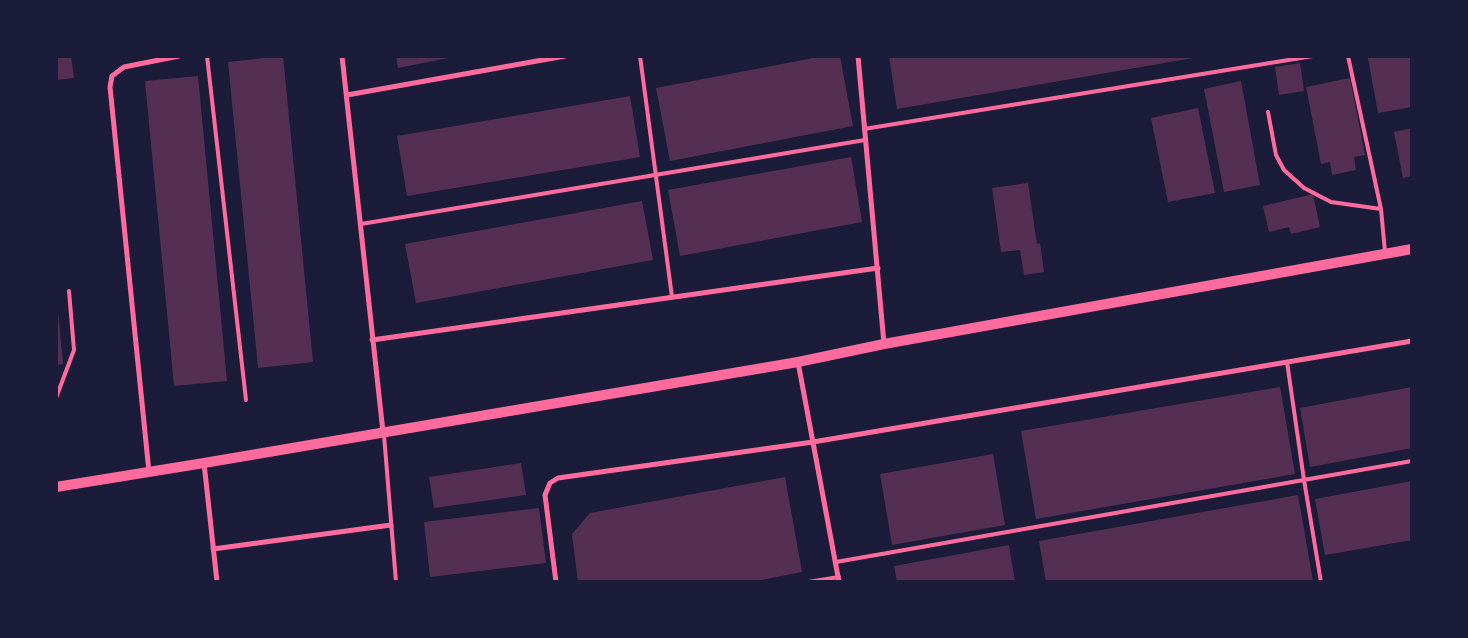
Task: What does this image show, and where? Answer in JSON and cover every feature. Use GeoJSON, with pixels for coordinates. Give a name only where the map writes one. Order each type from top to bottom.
{"type":"FeatureCollection","features":[{"type":"Feature","properties":{"kind":"main road"},"geometry":{"type":"LineString","coordinates":[[56,487],[798,362],[884,344],[1412,250]]}},
{"type":"Feature","properties":{"kind":"street"},"geometry":{"type":"LineString","coordinates":[[149,472],[110,87],[112,76],[124,67],[179,56]]}},
{"type":"Feature","properties":{"kind":"street"},"geometry":{"type":"LineString","coordinates":[[342,56],[383,432]]}},
{"type":"Feature","properties":{"kind":"street"},"geometry":{"type":"LineString","coordinates":[[347,95],[566,56]]}},
{"type":"Feature","properties":{"kind":"street"},"geometry":{"type":"LineString","coordinates":[[858,56],[884,344]]}},
{"type":"Feature","properties":{"kind":"street"},"geometry":{"type":"LineString","coordinates":[[372,340],[878,268]]}},
{"type":"Feature","properties":{"kind":"street"},"geometry":{"type":"LineString","coordinates":[[556,582],[545,495],[550,483],[558,478],[813,442],[1412,341]]}},
{"type":"Feature","properties":{"kind":"street"},"geometry":{"type":"LineString","coordinates":[[798,362],[839,579]]}},
{"type":"Feature","properties":{"kind":"street"},"geometry":{"type":"LineString","coordinates":[[204,463],[217,582]]}},
{"type":"Feature","properties":{"kind":"street"},"geometry":{"type":"LineString","coordinates":[[213,549],[391,525]]}},
{"type":"Feature","properties":{"kind":"lane"},"geometry":{"type":"LineString","coordinates":[[207,56],[246,400]]}},
{"type":"Feature","properties":{"kind":"lane"},"geometry":{"type":"LineString","coordinates":[[640,56],[672,297]]}},
{"type":"Feature","properties":{"kind":"lane"},"geometry":{"type":"LineString","coordinates":[[1273,56],[1274,64]]}},
{"type":"Feature","properties":{"kind":"lane"},"geometry":{"type":"LineString","coordinates":[[864,129],[1274,64],[1313,56]]}},
{"type":"Feature","properties":{"kind":"lane"},"geometry":{"type":"LineString","coordinates":[[1348,56],[1381,209],[1386,254]]}},
{"type":"Feature","properties":{"kind":"lane"},"geometry":{"type":"LineString","coordinates":[[1268,112],[1276,155],[1284,170],[1304,188],[1331,202],[1381,209]]}},
{"type":"Feature","properties":{"kind":"lane"},"geometry":{"type":"LineString","coordinates":[[360,224],[865,140]]}},
{"type":"Feature","properties":{"kind":"lane"},"geometry":{"type":"LineString","coordinates":[[56,398],[74,350],[69,291]]}},
{"type":"Feature","properties":{"kind":"lane"},"geometry":{"type":"LineString","coordinates":[[1287,362],[1321,582]]}},
{"type":"Feature","properties":{"kind":"lane"},"geometry":{"type":"LineString","coordinates":[[383,432],[396,582]]}},
{"type":"Feature","properties":{"kind":"lane"},"geometry":{"type":"LineString","coordinates":[[836,562],[1412,461]]}},
{"type":"Feature","properties":{"kind":"lane"},"geometry":{"type":"LineString","coordinates":[[808,582],[839,579]]}},
{"type":"Feature","properties":{"kind":"building"},"geometry":{"type":"Polygon","coordinates":[[[56,56],[71,56],[74,78],[56,80],[56,56]]]}},
{"type":"Feature","properties":{"kind":"building"},"geometry":{"type":"Polygon","coordinates":[[[283,56],[313,362],[258,368],[228,62],[283,56]]]}},
{"type":"Feature","properties":{"kind":"building"},"geometry":{"type":"Polygon","coordinates":[[[396,56],[453,56],[453,57],[398,68],[396,56]]]}},
{"type":"Feature","properties":{"kind":"building"},"geometry":{"type":"Polygon","coordinates":[[[824,56],[840,56],[853,126],[670,161],[656,88],[824,56]]]}},
{"type":"Feature","properties":{"kind":"building"},"geometry":{"type":"Polygon","coordinates":[[[889,56],[1199,56],[1199,57],[897,109],[889,56]]]}},
{"type":"Feature","properties":{"kind":"building"},"geometry":{"type":"Polygon","coordinates":[[[1374,56],[1412,56],[1412,107],[1378,113],[1368,58],[1374,56]]]}},
{"type":"Feature","properties":{"kind":"building"},"geometry":{"type":"Polygon","coordinates":[[[1300,63],[1304,91],[1279,95],[1275,67],[1300,63]]]}},
{"type":"Feature","properties":{"kind":"building"},"geometry":{"type":"Polygon","coordinates":[[[198,76],[227,381],[174,386],[145,81],[198,76]]]}},
{"type":"Feature","properties":{"kind":"building"},"geometry":{"type":"Polygon","coordinates":[[[1350,78],[1365,155],[1354,157],[1356,170],[1332,175],[1330,162],[1321,164],[1306,87],[1350,78]]]}},
{"type":"Feature","properties":{"kind":"building"},"geometry":{"type":"Polygon","coordinates":[[[1241,81],[1260,185],[1224,192],[1204,89],[1241,81]]]}},
{"type":"Feature","properties":{"kind":"building"},"geometry":{"type":"Polygon","coordinates":[[[630,96],[640,157],[407,196],[397,136],[630,96]]]}},
{"type":"Feature","properties":{"kind":"building"},"geometry":{"type":"Polygon","coordinates":[[[1198,108],[1215,193],[1168,202],[1151,118],[1198,108]]]}},
{"type":"Feature","properties":{"kind":"building"},"geometry":{"type":"Polygon","coordinates":[[[1412,128],[1412,176],[1403,178],[1394,132],[1412,128]]]}},
{"type":"Feature","properties":{"kind":"building"},"geometry":{"type":"Polygon","coordinates":[[[851,157],[862,222],[680,256],[668,190],[851,157]]]}},
{"type":"Feature","properties":{"kind":"building"},"geometry":{"type":"Polygon","coordinates":[[[1028,183],[1037,244],[1040,243],[1044,272],[1024,275],[1020,250],[1001,252],[992,188],[1028,183]]]}},
{"type":"Feature","properties":{"kind":"building"},"geometry":{"type":"Polygon","coordinates":[[[1313,194],[1320,227],[1291,234],[1289,227],[1269,232],[1263,206],[1313,194]]]}},
{"type":"Feature","properties":{"kind":"building"},"geometry":{"type":"Polygon","coordinates":[[[642,201],[653,260],[416,303],[405,244],[642,201]]]}},
{"type":"Feature","properties":{"kind":"building"},"geometry":{"type":"Polygon","coordinates":[[[56,312],[58,312],[63,364],[56,365],[56,312]]]}},
{"type":"Feature","properties":{"kind":"building"},"geometry":{"type":"Polygon","coordinates":[[[1280,387],[1295,474],[1036,519],[1021,431],[1280,387]]]}},
{"type":"Feature","properties":{"kind":"building"},"geometry":{"type":"Polygon","coordinates":[[[1412,387],[1412,448],[1310,467],[1300,408],[1412,387]]]}},
{"type":"Feature","properties":{"kind":"building"},"geometry":{"type":"Polygon","coordinates":[[[993,454],[1005,525],[892,545],[880,474],[993,454]]]}},
{"type":"Feature","properties":{"kind":"building"},"geometry":{"type":"Polygon","coordinates":[[[521,463],[526,495],[434,508],[429,477],[521,463]]]}},
{"type":"Feature","properties":{"kind":"building"},"geometry":{"type":"Polygon","coordinates":[[[785,477],[802,572],[751,582],[578,582],[572,534],[590,513],[785,477]]]}},
{"type":"Feature","properties":{"kind":"building"},"geometry":{"type":"Polygon","coordinates":[[[1412,481],[1412,540],[1325,555],[1315,499],[1412,481]]]}},
{"type":"Feature","properties":{"kind":"building"},"geometry":{"type":"Polygon","coordinates":[[[1298,495],[1313,581],[1046,582],[1039,541],[1298,495]]]}},
{"type":"Feature","properties":{"kind":"building"},"geometry":{"type":"Polygon","coordinates":[[[539,508],[546,563],[430,577],[424,522],[539,508]]]}},
{"type":"Feature","properties":{"kind":"building"},"geometry":{"type":"Polygon","coordinates":[[[1009,545],[1015,582],[897,582],[894,566],[1009,545]]]}}]}
